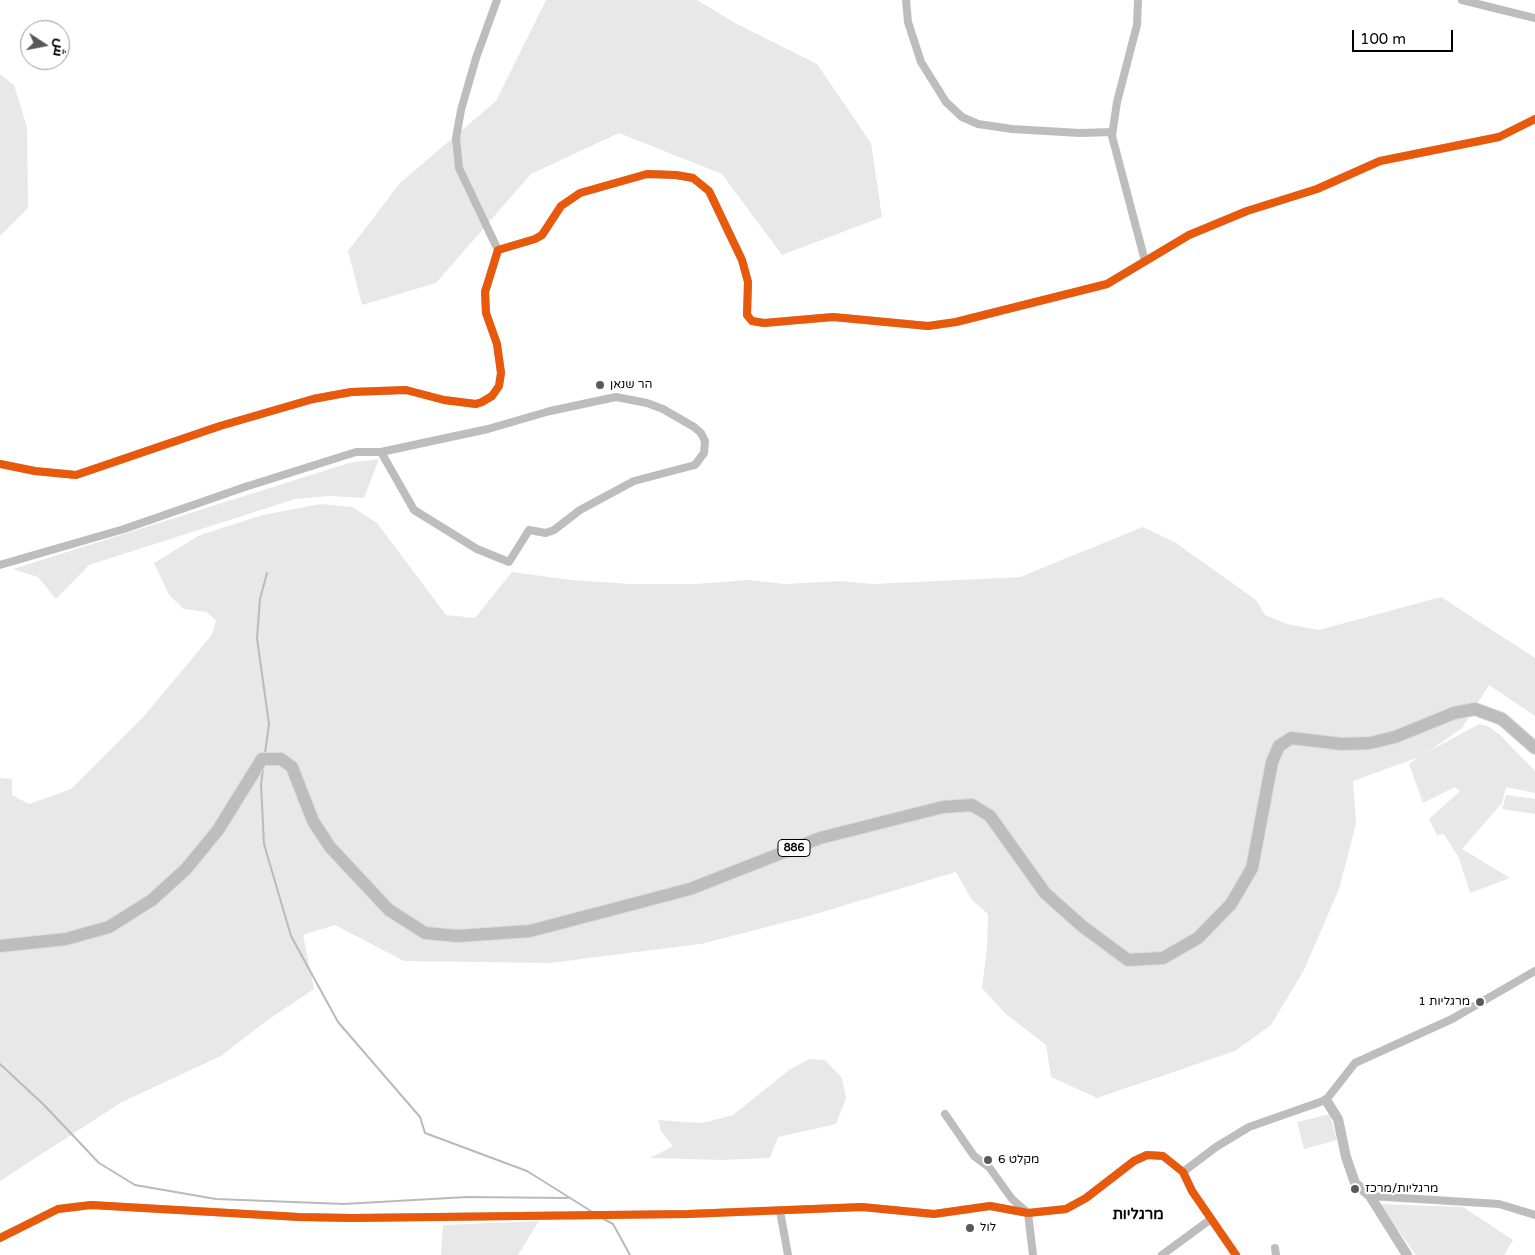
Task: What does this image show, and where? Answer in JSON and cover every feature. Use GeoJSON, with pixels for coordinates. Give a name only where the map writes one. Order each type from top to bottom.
{"type":"FeatureCollection","features":[{"type":"Feature","properties":{"kind":"main road","name":"886"},"geometry":{"type":"LineString","coordinates":[[0,946],[66,939],[109,927],[152,900],[186,869],[218,830],[262,759],[281,759],[292,767],[313,821],[330,847],[389,910],[425,933],[458,936],[530,931],[690,889],[820,838],[943,807],[972,805],[990,816],[1044,893],[1082,926],[1128,960],[1163,958],[1198,938],[1235,897],[1252,868],[1272,762],[1279,746],[1291,738],[1342,744],[1370,743],[1395,737],[1454,712],[1475,709],[1502,719],[1535,748]]}},
{"type":"Feature","properties":{"kind":"street"},"geometry":{"type":"LineString","coordinates":[[0,464],[35,471],[76,475],[220,426],[313,399],[351,392],[406,390],[444,400],[476,404],[492,396],[499,386],[501,373],[496,344],[486,313],[485,292],[498,250],[459,168],[456,138],[461,110],[476,58],[497,0]]}},
{"type":"Feature","properties":{"kind":"street"},"geometry":{"type":"LineString","coordinates":[[906,0],[908,22],[922,62],[946,102],[962,117],[978,124],[1012,129],[1080,133],[1112,132]]}},
{"type":"Feature","properties":{"kind":"street"},"geometry":{"type":"LineString","coordinates":[[1138,0],[1137,24],[1120,86],[1112,132],[1114,148],[1145,261]]}},
{"type":"Feature","properties":{"kind":"street"},"geometry":{"type":"LineString","coordinates":[[1462,0],[1535,18]]}},
{"type":"Feature","properties":{"kind":"street"},"geometry":{"type":"LineString","coordinates":[[498,250],[535,239],[542,235],[561,206],[580,193],[647,174],[676,175],[693,178],[709,191],[742,260],[748,282],[747,316],[757,322],[818,317],[912,325],[941,325],[1097,287],[1119,278],[1189,235],[1232,217],[1317,189],[1380,161],[1499,138],[1535,119]]}},
{"type":"Feature","properties":{"kind":"street"},"geometry":{"type":"LineString","coordinates":[[0,565],[124,529],[245,487],[356,452],[381,452],[488,429],[550,411],[616,398],[647,403],[663,409],[694,427],[701,433],[705,441],[704,454],[695,465],[634,481],[580,510],[554,530],[546,533],[528,530],[509,562],[477,549],[414,510],[381,452]]}},
{"type":"Feature","properties":{"kind":"street"},"geometry":{"type":"LineString","coordinates":[[1183,1172],[1216,1147],[1249,1128],[1326,1100],[1355,1063],[1452,1019],[1535,971]]}},
{"type":"Feature","properties":{"kind":"street"},"geometry":{"type":"LineString","coordinates":[[1326,1100],[1338,1119],[1346,1157],[1355,1183],[1370,1196],[1407,1255]]}},
{"type":"Feature","properties":{"kind":"street"},"geometry":{"type":"LineString","coordinates":[[945,1114],[974,1156],[989,1167],[1012,1199],[1028,1213],[1033,1255]]}},
{"type":"Feature","properties":{"kind":"street"},"geometry":{"type":"LineString","coordinates":[[0,1238],[58,1209],[91,1204],[299,1217],[352,1218],[688,1214],[862,1207],[934,1214],[990,1206],[1028,1213],[1066,1209],[1086,1198],[1134,1161],[1147,1155],[1163,1156],[1183,1172],[1192,1191],[1236,1255]]}},
{"type":"Feature","properties":{"kind":"street"},"geometry":{"type":"LineString","coordinates":[[1370,1196],[1499,1204],[1535,1214]]}},
{"type":"Feature","properties":{"kind":"street"},"geometry":{"type":"LineString","coordinates":[[780,1211],[788,1255]]}},
{"type":"Feature","properties":{"kind":"street"},"geometry":{"type":"LineString","coordinates":[[1162,1255],[1211,1220]]}},
{"type":"Feature","properties":{"kind":"shaded area"},"geometry":{"type":"Polygon","coordinates":[[[546,0],[697,0],[735,23],[817,64],[871,143],[882,217],[782,255],[722,174],[619,133],[531,174],[436,283],[362,305],[348,251],[400,183],[496,101],[546,0]]]}},
{"type":"Feature","properties":{"kind":"shaded area"},"geometry":{"type":"Polygon","coordinates":[[[0,74],[14,85],[27,127],[28,208],[0,236],[0,74]]]}},
{"type":"Feature","properties":{"kind":"shaded area"},"geometry":{"type":"Polygon","coordinates":[[[379,459],[364,498],[330,496],[295,499],[89,565],[56,599],[38,577],[13,569],[349,463],[379,459]]]}},
{"type":"Feature","properties":{"kind":"shaded area"},"geometry":{"type":"Polygon","coordinates":[[[320,504],[352,507],[377,523],[446,615],[475,618],[512,572],[571,580],[631,584],[696,584],[748,580],[785,584],[840,581],[873,584],[1020,577],[1143,527],[1176,543],[1256,600],[1265,615],[1287,624],[1319,630],[1441,597],[1535,658],[1535,716],[1489,685],[1462,728],[1428,752],[1479,724],[1488,726],[1500,735],[1535,771],[1535,793],[1506,787],[1502,803],[1462,849],[1510,878],[1470,893],[1459,858],[1444,834],[1437,835],[1429,819],[1460,791],[1455,787],[1423,803],[1409,764],[1419,757],[1353,781],[1356,824],[1339,889],[1304,970],[1271,1025],[1235,1051],[1097,1098],[1051,1077],[1046,1045],[1006,1014],[982,988],[987,946],[988,914],[972,900],[956,872],[809,916],[701,944],[550,963],[404,961],[335,925],[303,935],[314,989],[266,1021],[221,1056],[122,1102],[0,1181],[0,778],[12,779],[12,795],[29,804],[71,789],[145,715],[211,636],[216,621],[207,612],[184,609],[169,595],[154,563],[200,535],[263,515],[320,504]]]}},
{"type":"Feature","properties":{"kind":"shaded area"},"geometry":{"type":"Polygon","coordinates":[[[1506,795],[1535,799],[1535,814],[1502,809],[1506,795]]]}},
{"type":"Feature","properties":{"kind":"shaded area"},"geometry":{"type":"Polygon","coordinates":[[[809,1059],[825,1060],[842,1078],[846,1098],[836,1124],[778,1137],[770,1158],[720,1160],[650,1158],[673,1146],[661,1131],[658,1120],[702,1123],[733,1115],[789,1070],[809,1059]]]}},
{"type":"Feature","properties":{"kind":"shaded area"},"geometry":{"type":"Polygon","coordinates":[[[1330,1114],[1337,1140],[1304,1149],[1297,1122],[1330,1114]]]}},
{"type":"Feature","properties":{"kind":"shaded area"},"geometry":{"type":"Polygon","coordinates":[[[1379,1204],[1463,1207],[1513,1240],[1504,1255],[1416,1255],[1379,1204]]]}},
{"type":"Feature","properties":{"kind":"shaded area"},"geometry":{"type":"Polygon","coordinates":[[[539,1221],[518,1255],[441,1255],[443,1225],[539,1221]]]}},
{"type":"Feature","properties":{"kind":"waterway"},"geometry":{"type":"LineString","coordinates":[[265,753],[269,724],[257,638],[260,599],[267,573]]}},
{"type":"Feature","properties":{"kind":"waterway"},"geometry":{"type":"LineString","coordinates":[[263,768],[261,785],[264,844],[291,936],[338,1022],[420,1117],[425,1133],[527,1171],[594,1213]]}},
{"type":"Feature","properties":{"kind":"waterway"},"geometry":{"type":"LineString","coordinates":[[0,1064],[44,1105],[99,1163],[135,1185],[216,1199],[344,1204],[467,1197],[568,1198]]}},
{"type":"Feature","properties":{"kind":"waterway"},"geometry":{"type":"LineString","coordinates":[[602,1218],[613,1224],[630,1255]]}},
{"type":"Feature","properties":{"kind":"cycle path"},"geometry":{"type":"LineString","coordinates":[[0,464],[35,471],[76,475],[220,426],[313,399],[351,392],[406,390],[444,400],[476,404],[482,402],[492,396],[499,386],[501,373],[497,344],[486,313],[485,292],[498,250],[535,239],[542,235],[561,206],[580,193],[647,174],[676,175],[693,178],[709,191],[742,260],[748,282],[747,315],[752,321],[764,323],[833,317],[928,326],[956,322],[1107,284],[1189,235],[1247,211],[1317,189],[1380,161],[1499,137],[1535,119]]}},
{"type":"Feature","properties":{"kind":"cycle path"},"geometry":{"type":"LineString","coordinates":[[0,1238],[58,1209],[91,1205],[299,1217],[352,1218],[688,1214],[862,1207],[934,1214],[990,1206],[1028,1213],[1066,1209],[1086,1198],[1134,1161],[1147,1155],[1163,1156],[1183,1172],[1192,1191],[1236,1255]]}},
{"type":"Feature","properties":{"kind":"place","name":"הר שנאן"},"geometry":{"type":"Point","coordinates":[600,385]}},
{"type":"Feature","properties":{"kind":"place","name":"מרגליות 1"},"geometry":{"type":"Point","coordinates":[1480,1002]}},
{"type":"Feature","properties":{"kind":"place","name":"מקלט 6"},"geometry":{"type":"Point","coordinates":[988,1160]}},
{"type":"Feature","properties":{"kind":"place","name":"מרגליות/מרכז"},"geometry":{"type":"Point","coordinates":[1355,1189]}},
{"type":"Feature","properties":{"kind":"place","name":"לול"},"geometry":{"type":"Point","coordinates":[970,1228]}},
{"type":"Feature","properties":{"kind":"district","name":"מרגליות"},"geometry":{"type":"Point","coordinates":[1138,1215]}}]}
